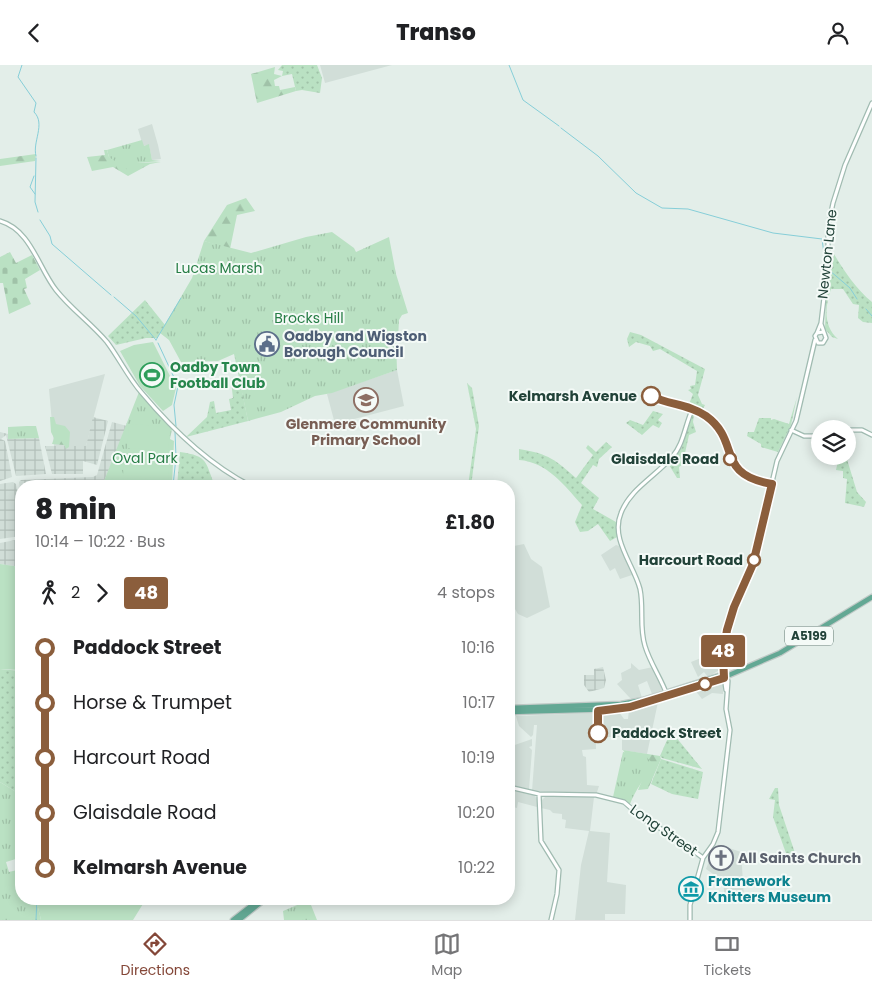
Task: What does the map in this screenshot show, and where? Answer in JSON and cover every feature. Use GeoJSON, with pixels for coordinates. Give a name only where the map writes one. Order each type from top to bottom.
{"type":"FeatureCollection","features":[{"type":"Feature","properties":{"kind":"main road","name":"A5199"},"geometry":{"type":"LineString","coordinates":[[515,710],[617,705],[667,694],[724,676],[780,653],[872,597]]}},
{"type":"Feature","properties":{"kind":"main road","name":"A5199"},"geometry":{"type":"LineString","coordinates":[[667,694],[724,676]]}},
{"type":"Feature","properties":{"kind":"main road"},"geometry":{"type":"LineString","coordinates":[[232,920],[252,905]]}},
{"type":"Feature","properties":{"kind":"main road"},"geometry":{"type":"LineString","coordinates":[[238,920],[257,905]]}},
{"type":"Feature","properties":{"kind":"street","name":"Newton Lane"},"geometry":{"type":"LineString","coordinates":[[815,340],[821,323],[828,264],[828,227],[833,203],[844,165],[872,103]]}},
{"type":"Feature","properties":{"kind":"street"},"geometry":{"type":"LineString","coordinates":[[0,221],[10,225],[22,235],[55,288],[107,343],[141,392],[217,466],[241,480]]}},
{"type":"Feature","properties":{"kind":"street","name":"Newton Lane"},"geometry":{"type":"LineString","coordinates":[[821,323],[826,339],[822,343]]}},
{"type":"Feature","properties":{"kind":"street"},"geometry":{"type":"LineString","coordinates":[[817,333],[823,332]]}},
{"type":"Feature","properties":{"kind":"street"},"geometry":{"type":"LineString","coordinates":[[690,920],[690,905],[703,857],[708,852],[718,832],[729,739],[723,668],[724,644],[730,618],[753,564],[779,452],[792,430],[814,350],[815,340],[822,343],[814,350]]}},
{"type":"Feature","properties":{"kind":"street"},"geometry":{"type":"LineString","coordinates":[[667,694],[645,647],[642,633],[640,590],[620,540],[618,520],[628,499],[673,457],[679,447],[684,427],[693,408],[706,416],[721,431],[732,463],[740,473],[753,480],[772,484]]}},
{"type":"Feature","properties":{"kind":"street"},"geometry":{"type":"LineString","coordinates":[[792,430],[804,436],[811,436]]}},
{"type":"Feature","properties":{"kind":"street"},"geometry":{"type":"LineString","coordinates":[[856,430],[862,430],[872,435]]}},
{"type":"Feature","properties":{"kind":"street","name":"Long Street"},"geometry":{"type":"LineString","coordinates":[[515,788],[539,794],[596,795],[624,803],[646,821],[671,834],[703,857]]}},
{"type":"Feature","properties":{"kind":"street"},"geometry":{"type":"LineString","coordinates":[[539,794],[542,845],[560,870],[551,920]]}},
{"type":"Feature","properties":{"kind":"shaded area"},"geometry":{"type":"Polygon","coordinates":[[[320,65],[392,65],[325,83],[320,65]]]}},
{"type":"Feature","properties":{"kind":"shaded area"},"geometry":{"type":"Polygon","coordinates":[[[152,124],[161,159],[152,160],[149,145],[143,146],[138,129],[152,124]]]}},
{"type":"Feature","properties":{"kind":"shaded area","name":"Glenmere Community Primary School"},"geometry":{"type":"Polygon","coordinates":[[[397,370],[404,406],[335,424],[327,394],[397,370]]]}},
{"type":"Feature","properties":{"kind":"shaded area"},"geometry":{"type":"Polygon","coordinates":[[[105,374],[86,446],[54,446],[49,389],[105,374]]]}},
{"type":"Feature","properties":{"kind":"shaded area"},"geometry":{"type":"Polygon","coordinates":[[[93,417],[108,421],[97,465],[83,461],[83,474],[52,474],[45,446],[86,446],[93,417]]]}},
{"type":"Feature","properties":{"kind":"shaded area"},"geometry":{"type":"Polygon","coordinates":[[[112,422],[127,426],[104,480],[21,480],[93,477],[97,475],[112,422]]]}},
{"type":"Feature","properties":{"kind":"shaded area"},"geometry":{"type":"Polygon","coordinates":[[[0,432],[8,434],[8,439],[39,438],[46,474],[16,476],[6,435],[1,439],[5,441],[12,477],[0,481],[0,432]]]}},
{"type":"Feature","properties":{"kind":"shaded area"},"geometry":{"type":"Polygon","coordinates":[[[15,483],[15,537],[0,539],[0,484],[15,483]]]}},
{"type":"Feature","properties":{"kind":"shaded area"},"geometry":{"type":"Polygon","coordinates":[[[15,540],[15,566],[0,564],[0,543],[15,540]]]}},
{"type":"Feature","properties":{"kind":"shaded area"},"geometry":{"type":"Polygon","coordinates":[[[524,544],[531,559],[542,567],[550,607],[527,618],[518,614],[515,609],[515,546],[524,544]]]}},
{"type":"Feature","properties":{"kind":"shaded area"},"geometry":{"type":"Polygon","coordinates":[[[616,545],[619,546],[632,575],[620,579],[615,568],[610,571],[601,555],[616,545]]]}},
{"type":"Feature","properties":{"kind":"shaded area"},"geometry":{"type":"Polygon","coordinates":[[[721,650],[721,669],[708,677],[704,672],[698,677],[691,662],[721,650]]]}},
{"type":"Feature","properties":{"kind":"shaded area"},"geometry":{"type":"Polygon","coordinates":[[[631,663],[639,670],[653,667],[662,690],[652,694],[647,681],[638,685],[642,698],[633,700],[629,697],[617,684],[622,680],[621,673],[631,668],[631,663]]]}},
{"type":"Feature","properties":{"kind":"shaded area"},"geometry":{"type":"Polygon","coordinates":[[[603,667],[606,680],[604,688],[589,692],[584,685],[584,675],[594,675],[594,669],[603,667]]]}},
{"type":"Feature","properties":{"kind":"shaded area"},"geometry":{"type":"Polygon","coordinates":[[[719,682],[723,685],[723,694],[712,693],[702,699],[695,690],[719,682]]]}},
{"type":"Feature","properties":{"kind":"shaded area"},"geometry":{"type":"Polygon","coordinates":[[[658,702],[647,754],[622,750],[622,737],[602,737],[601,716],[603,713],[619,712],[624,719],[628,719],[629,710],[658,702]]]}},
{"type":"Feature","properties":{"kind":"shaded area"},"geometry":{"type":"Polygon","coordinates":[[[595,713],[596,749],[582,750],[583,756],[586,757],[587,785],[599,786],[596,795],[532,791],[537,725],[534,725],[531,737],[519,726],[516,716],[595,713]]]}},
{"type":"Feature","properties":{"kind":"shaded area"},"geometry":{"type":"Polygon","coordinates":[[[532,739],[532,746],[529,747],[532,750],[529,789],[515,787],[515,745],[532,739]]]}},
{"type":"Feature","properties":{"kind":"shaded area"},"geometry":{"type":"Polygon","coordinates":[[[515,791],[534,795],[537,799],[537,807],[518,802],[517,808],[515,808],[515,791]]]}},
{"type":"Feature","properties":{"kind":"shaded area"},"geometry":{"type":"Polygon","coordinates":[[[545,797],[594,797],[590,831],[610,833],[607,882],[626,885],[625,914],[605,914],[605,920],[575,920],[581,865],[589,831],[565,828],[566,820],[562,819],[562,814],[553,813],[550,810],[541,808],[541,801],[545,797]]]}},
{"type":"Feature","properties":{"kind":"shaded area"},"geometry":{"type":"Polygon","coordinates":[[[729,848],[741,852],[744,897],[725,900],[723,881],[706,869],[709,861],[725,865],[729,848]]]}},
{"type":"Feature","properties":{"kind":"green space"},"geometry":{"type":"Polygon","coordinates":[[[282,65],[317,65],[322,78],[320,93],[296,91],[292,74],[282,76],[283,71],[278,70],[282,65]]]}},
{"type":"Feature","properties":{"kind":"green space"},"geometry":{"type":"Polygon","coordinates":[[[275,67],[274,74],[282,76],[274,80],[275,86],[279,86],[280,90],[295,87],[296,91],[257,103],[251,74],[275,67]]]}},
{"type":"Feature","properties":{"kind":"green space"},"geometry":{"type":"Polygon","coordinates":[[[142,140],[144,146],[149,144],[152,160],[161,161],[137,163],[128,170],[109,157],[107,150],[142,140]]]}},
{"type":"Feature","properties":{"kind":"green space"},"geometry":{"type":"Polygon","coordinates":[[[104,150],[107,150],[109,157],[137,163],[161,162],[150,164],[128,176],[113,167],[92,171],[87,157],[105,155],[104,150]]]}},
{"type":"Feature","properties":{"kind":"green space"},"geometry":{"type":"Polygon","coordinates":[[[36,154],[35,161],[0,166],[0,159],[36,154]]]}},
{"type":"Feature","properties":{"kind":"green space"},"geometry":{"type":"Polygon","coordinates":[[[246,198],[255,211],[237,215],[230,249],[204,241],[227,205],[246,198]]]}},
{"type":"Feature","properties":{"kind":"green space","name":"Brocks Hill"},"geometry":{"type":"Polygon","coordinates":[[[332,232],[354,248],[356,252],[389,237],[396,274],[408,313],[402,315],[399,320],[398,339],[396,340],[397,370],[332,393],[315,396],[281,412],[248,421],[234,354],[218,361],[181,362],[169,340],[160,333],[192,278],[204,241],[251,253],[306,237],[332,232]]]}},
{"type":"Feature","properties":{"kind":"green space"},"geometry":{"type":"Polygon","coordinates":[[[10,252],[16,263],[32,255],[40,270],[25,279],[27,288],[24,289],[31,304],[9,314],[3,283],[0,283],[0,257],[10,252]]]}},
{"type":"Feature","properties":{"kind":"green space"},"geometry":{"type":"Polygon","coordinates":[[[834,254],[851,280],[872,302],[872,323],[863,322],[858,318],[859,305],[853,304],[843,289],[831,289],[827,302],[827,316],[830,328],[838,339],[832,337],[825,329],[826,300],[834,254]]]}},
{"type":"Feature","properties":{"kind":"green space"},"geometry":{"type":"Polygon","coordinates":[[[145,300],[165,325],[157,338],[146,338],[116,345],[108,336],[145,300]]]}},
{"type":"Feature","properties":{"kind":"green space"},"geometry":{"type":"Polygon","coordinates":[[[630,332],[641,335],[705,369],[698,395],[702,404],[705,405],[702,411],[689,404],[693,394],[688,390],[691,389],[690,386],[695,385],[697,371],[660,349],[653,351],[650,346],[636,342],[629,347],[627,339],[630,332]]]}},
{"type":"Feature","properties":{"kind":"green space","name":"Oadby Town Football Club"},"geometry":{"type":"Polygon","coordinates":[[[153,342],[176,388],[172,405],[163,411],[140,386],[120,351],[134,345],[153,342]]]}},
{"type":"Feature","properties":{"kind":"green space"},"geometry":{"type":"Polygon","coordinates":[[[239,376],[248,421],[186,437],[207,417],[210,402],[214,401],[216,413],[231,410],[229,399],[233,398],[231,381],[233,377],[239,376]]]}},
{"type":"Feature","properties":{"kind":"green space"},"geometry":{"type":"Polygon","coordinates":[[[467,383],[472,388],[479,426],[472,480],[469,480],[476,429],[467,383]]]}},
{"type":"Feature","properties":{"kind":"green space","name":"Oval Park"},"geometry":{"type":"Polygon","coordinates":[[[139,392],[172,429],[170,439],[174,441],[172,480],[104,480],[139,392]]]}},
{"type":"Feature","properties":{"kind":"green space"},"geometry":{"type":"Polygon","coordinates":[[[797,397],[791,425],[778,452],[761,447],[761,444],[747,436],[748,432],[754,432],[759,418],[771,418],[771,420],[774,419],[789,424],[797,397]]]}},
{"type":"Feature","properties":{"kind":"green space"},"geometry":{"type":"Polygon","coordinates":[[[653,411],[663,414],[658,420],[662,423],[659,428],[653,425],[642,435],[626,423],[630,420],[643,425],[653,411]]]}},
{"type":"Feature","properties":{"kind":"green space"},"geometry":{"type":"Polygon","coordinates":[[[697,412],[708,420],[694,415],[693,422],[696,432],[689,435],[685,463],[679,467],[680,478],[677,478],[669,465],[682,447],[693,413],[697,412]]]}},
{"type":"Feature","properties":{"kind":"green space"},"geometry":{"type":"Polygon","coordinates":[[[50,417],[54,417],[56,424],[65,426],[70,432],[69,447],[66,449],[64,445],[52,444],[54,438],[51,432],[50,417]]]}},
{"type":"Feature","properties":{"kind":"green space"},"geometry":{"type":"Polygon","coordinates":[[[129,424],[170,427],[168,451],[127,448],[129,424]]]}},
{"type":"Feature","properties":{"kind":"green space"},"geometry":{"type":"Polygon","coordinates":[[[36,426],[39,438],[8,439],[8,427],[36,426]]]}},
{"type":"Feature","properties":{"kind":"green space"},"geometry":{"type":"Polygon","coordinates":[[[606,442],[612,447],[599,459],[597,467],[593,465],[581,483],[599,498],[593,509],[616,522],[617,537],[610,541],[598,524],[588,531],[580,532],[575,522],[582,505],[562,483],[546,470],[538,465],[519,460],[519,449],[538,453],[557,462],[576,478],[593,455],[586,448],[588,445],[596,452],[606,442]]]}},
{"type":"Feature","properties":{"kind":"green space"},"geometry":{"type":"Polygon","coordinates":[[[125,451],[170,455],[168,479],[123,475],[125,451]]]}},
{"type":"Feature","properties":{"kind":"green space"},"geometry":{"type":"Polygon","coordinates":[[[180,452],[201,458],[205,462],[213,480],[178,480],[180,452]]]}},
{"type":"Feature","properties":{"kind":"green space"},"geometry":{"type":"Polygon","coordinates":[[[837,465],[849,465],[857,492],[866,502],[864,507],[845,503],[847,479],[843,478],[843,471],[836,470],[837,465]]]}},
{"type":"Feature","properties":{"kind":"green space"},"geometry":{"type":"Polygon","coordinates":[[[110,478],[148,479],[148,480],[110,480],[110,478]]]}},
{"type":"Feature","properties":{"kind":"green space"},"geometry":{"type":"Polygon","coordinates":[[[0,564],[15,566],[15,670],[0,669],[0,564]]]}},
{"type":"Feature","properties":{"kind":"green space"},"geometry":{"type":"Polygon","coordinates":[[[0,669],[15,670],[15,791],[0,782],[0,669]]]}},
{"type":"Feature","properties":{"kind":"green space"},"geometry":{"type":"Polygon","coordinates":[[[671,731],[702,769],[660,756],[671,731]]]}},
{"type":"Feature","properties":{"kind":"green space"},"geometry":{"type":"Polygon","coordinates":[[[623,750],[660,756],[661,759],[648,789],[638,790],[643,778],[623,750]]]}},
{"type":"Feature","properties":{"kind":"green space"},"geometry":{"type":"Polygon","coordinates":[[[623,752],[648,755],[647,758],[653,763],[630,804],[613,797],[623,752]]]}},
{"type":"Feature","properties":{"kind":"green space"},"geometry":{"type":"Polygon","coordinates":[[[661,759],[703,772],[698,799],[672,794],[651,784],[661,759]]]}},
{"type":"Feature","properties":{"kind":"green space"},"geometry":{"type":"Polygon","coordinates":[[[0,782],[15,791],[15,859],[6,862],[9,872],[15,870],[15,905],[37,905],[41,920],[0,920],[0,782]]]}},
{"type":"Feature","properties":{"kind":"green space"},"geometry":{"type":"Polygon","coordinates":[[[775,788],[778,788],[779,805],[795,853],[787,856],[773,817],[775,800],[769,799],[775,788]]]}},
{"type":"Feature","properties":{"kind":"green space"},"geometry":{"type":"Polygon","coordinates":[[[37,905],[142,905],[133,920],[41,920],[37,905]]]}},
{"type":"Feature","properties":{"kind":"green space"},"geometry":{"type":"Polygon","coordinates":[[[297,905],[311,905],[317,920],[284,920],[283,911],[297,905]]]}},
{"type":"Feature","properties":{"kind":"waterway"},"geometry":{"type":"LineString","coordinates":[[22,65],[18,77],[36,103],[34,112],[39,122],[36,156]]}},
{"type":"Feature","properties":{"kind":"waterway"},"geometry":{"type":"LineString","coordinates":[[509,65],[523,100],[559,126]]}},
{"type":"Feature","properties":{"kind":"waterway"},"geometry":{"type":"LineString","coordinates":[[561,128],[598,156],[636,193],[662,208],[688,209],[773,233],[822,239],[826,268]]}},
{"type":"Feature","properties":{"kind":"waterway"},"geometry":{"type":"LineString","coordinates":[[36,158],[35,202],[38,212]]}},
{"type":"Feature","properties":{"kind":"waterway"},"geometry":{"type":"LineString","coordinates":[[34,176],[30,187],[35,194]]}},
{"type":"Feature","properties":{"kind":"waterway"},"geometry":{"type":"LineString","coordinates":[[40,220],[50,236],[52,244],[111,295]]}},
{"type":"Feature","properties":{"kind":"waterway"},"geometry":{"type":"LineString","coordinates":[[829,270],[850,288],[857,299]]}},
{"type":"Feature","properties":{"kind":"waterway"},"geometry":{"type":"LineString","coordinates":[[114,297],[136,316],[156,340]]}},
{"type":"Feature","properties":{"kind":"waterway"},"geometry":{"type":"LineString","coordinates":[[156,340],[181,298]]}},
{"type":"Feature","properties":{"kind":"waterway"},"geometry":{"type":"LineString","coordinates":[[866,309],[872,316]]}},
{"type":"Feature","properties":{"kind":"waterway"},"geometry":{"type":"LineString","coordinates":[[158,343],[178,386],[174,405],[176,426]]}},
{"type":"Feature","properties":{"kind":"waterway"},"geometry":{"type":"LineString","coordinates":[[174,480],[176,457],[175,432]]}},
{"type":"Feature","properties":{"kind":"waterway"},"geometry":{"type":"LineString","coordinates":[[36,920],[37,905]]}},
{"type":"Feature","properties":{"kind":"bus line","name":"48"},"geometry":{"type":"LineString","coordinates":[[598,733],[598,711],[630,707],[724,678],[723,655],[727,630],[734,607],[745,586],[753,564],[772,484],[753,480],[740,473],[732,463],[721,431],[706,416],[684,405],[651,396]]}},
{"type":"Feature","properties":{"kind":"place","name":"Oadby and Wigston Borough Council"},"geometry":{"type":"Point","coordinates":[267,344]}},
{"type":"Feature","properties":{"kind":"place","name":"Oadby Town Football Club"},"geometry":{"type":"Point","coordinates":[152,375]}},
{"type":"Feature","properties":{"kind":"place","name":"Kelmarsh Avenue"},"geometry":{"type":"Point","coordinates":[651,396]}},
{"type":"Feature","properties":{"kind":"place","name":"Glenmere Community Primary School"},"geometry":{"type":"Point","coordinates":[366,400]}},
{"type":"Feature","properties":{"kind":"place","name":"Glaisdale Road"},"geometry":{"type":"Point","coordinates":[730,459]}},
{"type":"Feature","properties":{"kind":"place","name":"Harcourt Road"},"geometry":{"type":"Point","coordinates":[754,560]}},
{"type":"Feature","properties":{"kind":"place","name":"Paddock Street"},"geometry":{"type":"Point","coordinates":[598,733]}},
{"type":"Feature","properties":{"kind":"place","name":"All Saints Church"},"geometry":{"type":"Point","coordinates":[721,858]}},
{"type":"Feature","properties":{"kind":"place","name":"Framework Knitters Museum"},"geometry":{"type":"Point","coordinates":[691,889]}},
{"type":"Feature","properties":{"kind":"park label","name":"Lucas Marsh"},"geometry":{"type":"Point","coordinates":[219,268]}}]}
